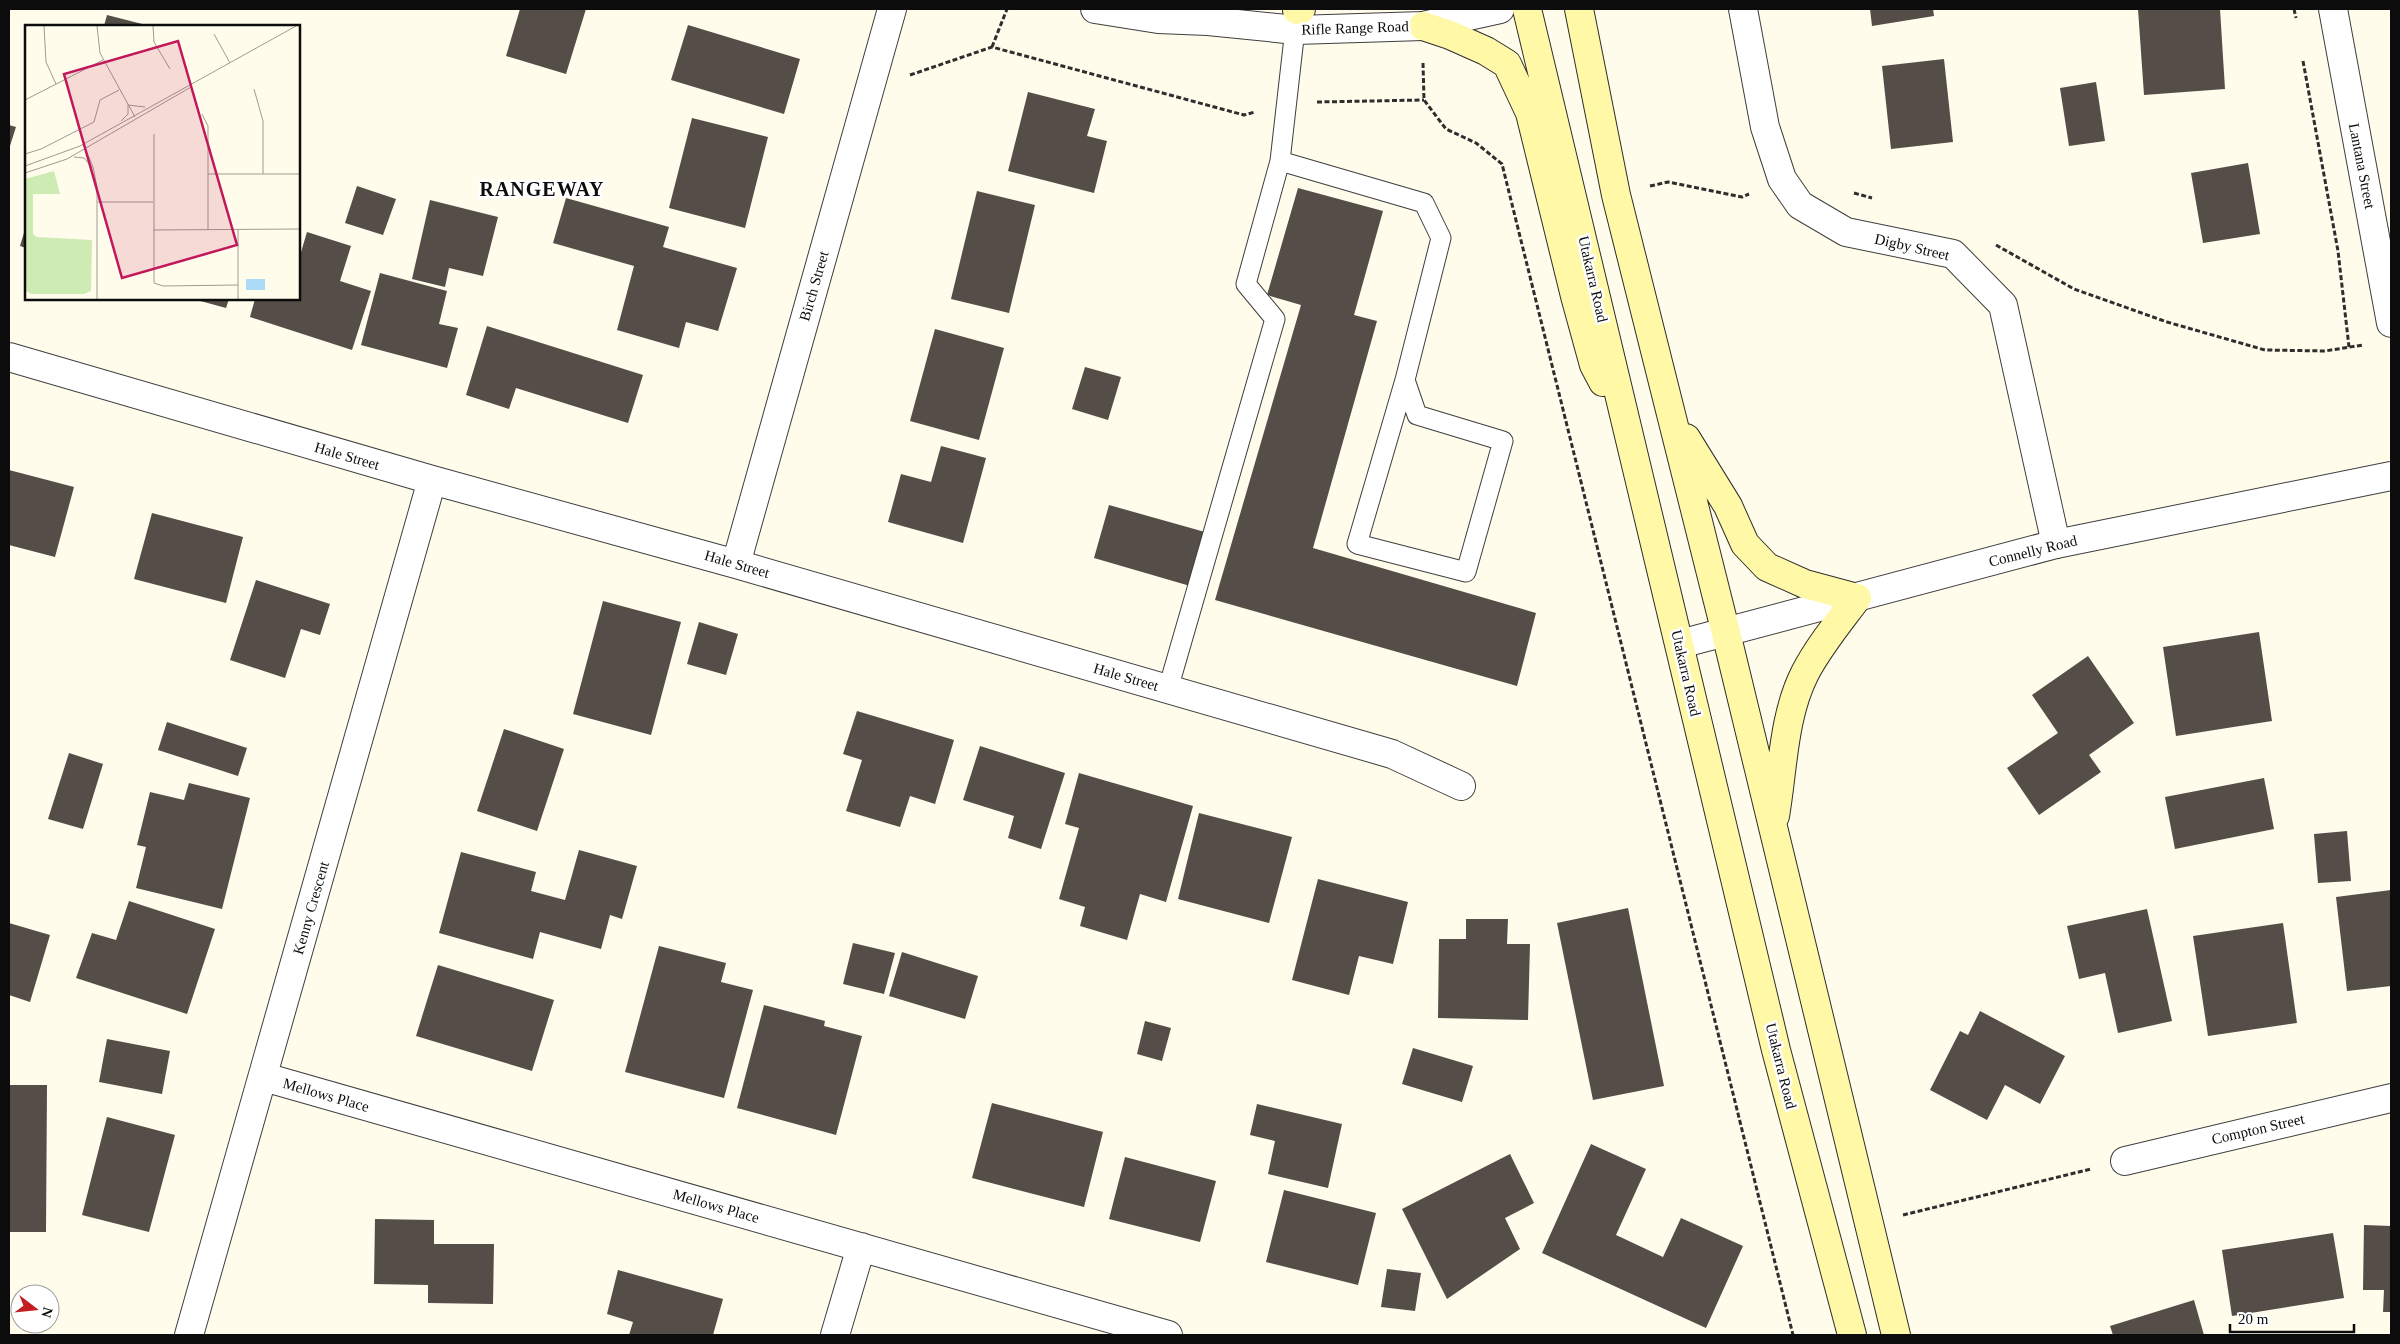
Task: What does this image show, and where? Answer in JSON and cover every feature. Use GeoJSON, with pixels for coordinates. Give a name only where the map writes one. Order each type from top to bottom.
{"type":"FeatureCollection","features":[{"type":"Feature","properties":{"kind":"main road","name":"Utakarra Road"},"geometry":{"type":"LineString","coordinates":[[1527,9],[1776,1050],[1852,1335]]}},
{"type":"Feature","properties":{"kind":"main road"},"geometry":{"type":"LineString","coordinates":[[1578,9],[1616,195],[1726,633],[1896,1335]]}},
{"type":"Feature","properties":{"kind":"main road"},"geometry":{"type":"LineString","coordinates":[[1423,26],[1450,35],[1486,51],[1507,64],[1530,113],[1594,365],[1628,429]]}},
{"type":"Feature","properties":{"kind":"main road"},"geometry":{"type":"LineString","coordinates":[[1670,410],[1728,506],[1745,544],[1767,567],[1805,584],[1857,598],[1822,644],[1804,674],[1787,734],[1773,827]]}},
{"type":"Feature","properties":{"kind":"street","name":"Birch Street"},"geometry":{"type":"LineString","coordinates":[[736,564],[892,9]]}},
{"type":"Feature","properties":{"kind":"street","name":"Rifle Range Road"},"geometry":{"type":"LineString","coordinates":[[1095,9],[1158,19],[1208,22],[1300,15],[1423,26],[1500,9]]}},
{"type":"Feature","properties":{"kind":"street","name":"Digby Street"},"geometry":{"type":"LineString","coordinates":[[1743,9],[1765,126],[1782,179],[1800,205],[1846,232],[1953,254],[2002,306],[2056,544]]}},
{"type":"Feature","properties":{"kind":"street","name":"Lantana Street"},"geometry":{"type":"LineString","coordinates":[[2333,9],[2391,323]]}},
{"type":"Feature","properties":{"kind":"street","name":"Hale Street"},"geometry":{"type":"LineString","coordinates":[[9,357],[432,480],[736,564],[1392,754],[1461,786]]}},
{"type":"Feature","properties":{"kind":"street","name":"Connelly Road"},"geometry":{"type":"LineString","coordinates":[[1680,644],[2056,544],[2391,476]]}},
{"type":"Feature","properties":{"kind":"street","name":"Kenny Crescent"},"geometry":{"type":"LineString","coordinates":[[189,1335],[264,1077],[432,480]]}},
{"type":"Feature","properties":{"kind":"street","name":"Mellows Place"},"geometry":{"type":"LineString","coordinates":[[264,1077],[1168,1335]]}},
{"type":"Feature","properties":{"kind":"street","name":"Compton Street"},"geometry":{"type":"LineString","coordinates":[[2125,1161],[2391,1098]]}},
{"type":"Feature","properties":{"kind":"street"},"geometry":{"type":"LineString","coordinates":[[835,1335],[860,1247]]}},
{"type":"Feature","properties":{"kind":"lane"},"geometry":{"type":"LineString","coordinates":[[1168,689],[1274,319],[1246,284],[1280,161],[1300,15]]}},
{"type":"Feature","properties":{"kind":"lane"},"geometry":{"type":"LineString","coordinates":[[1280,161],[1424,203],[1441,238],[1405,380],[1357,544],[1466,572],[1503,441],[1417,414],[1405,380]]}},
{"type":"Feature","properties":{"kind":"path"},"geometry":{"type":"LineString","coordinates":[[992,47],[1007,9]]}},
{"type":"Feature","properties":{"kind":"path"},"geometry":{"type":"LineString","coordinates":[[2294,9],[2298,28]]}},
{"type":"Feature","properties":{"kind":"path"},"geometry":{"type":"LineString","coordinates":[[908,76],[992,47],[1244,115]]}},
{"type":"Feature","properties":{"kind":"path"},"geometry":{"type":"LineString","coordinates":[[2303,57],[2338,251],[2349,347]]}},
{"type":"Feature","properties":{"kind":"path"},"geometry":{"type":"LineString","coordinates":[[1423,64],[1424,100],[1446,129],[1476,142],[1502,164],[1793,1335]]}},
{"type":"Feature","properties":{"kind":"path"},"geometry":{"type":"LineString","coordinates":[[1316,102],[1424,100]]}},
{"type":"Feature","properties":{"kind":"path"},"geometry":{"type":"LineString","coordinates":[[1645,187],[1668,182],[1742,197],[1756,191]]}},
{"type":"Feature","properties":{"kind":"path"},"geometry":{"type":"LineString","coordinates":[[1853,192],[1881,201]]}},
{"type":"Feature","properties":{"kind":"path"},"geometry":{"type":"LineString","coordinates":[[1990,241],[2074,289],[2167,322],[2265,350],[2325,351],[2369,344]]}},
{"type":"Feature","properties":{"kind":"path"},"geometry":{"type":"LineString","coordinates":[[1897,1216],[2085,1170]]}},
{"type":"Feature","properties":{"kind":"building"},"geometry":{"type":"Polygon","coordinates":[[[520,9],[586,9],[566,74],[506,56],[520,9]]]}},
{"type":"Feature","properties":{"kind":"building"},"geometry":{"type":"Polygon","coordinates":[[[1870,9],[1933,9],[1934,16],[1872,26],[1870,9]]]}},
{"type":"Feature","properties":{"kind":"building"},"geometry":{"type":"Polygon","coordinates":[[[2138,9],[2220,9],[2225,89],[2144,95],[2138,9]]]}},
{"type":"Feature","properties":{"kind":"building"},"geometry":{"type":"Polygon","coordinates":[[[107,15],[146,25],[104,25],[107,15]]]}},
{"type":"Feature","properties":{"kind":"building"},"geometry":{"type":"Polygon","coordinates":[[[688,25],[800,59],[784,114],[671,80],[688,25]]]}},
{"type":"Feature","properties":{"kind":"building"},"geometry":{"type":"Polygon","coordinates":[[[1944,59],[1953,142],[1891,149],[1882,66],[1944,59]]]}},
{"type":"Feature","properties":{"kind":"building"},"geometry":{"type":"Polygon","coordinates":[[[2096,82],[2105,141],[2069,146],[2060,88],[2096,82]]]}},
{"type":"Feature","properties":{"kind":"building"},"geometry":{"type":"Polygon","coordinates":[[[1028,92],[1095,109],[1087,136],[1107,141],[1094,193],[1008,171],[1028,92]]]}},
{"type":"Feature","properties":{"kind":"building"},"geometry":{"type":"Polygon","coordinates":[[[692,118],[768,137],[745,228],[669,208],[692,118]]]}},
{"type":"Feature","properties":{"kind":"building"},"geometry":{"type":"Polygon","coordinates":[[[9,125],[16,127],[9,149],[9,125]]]}},
{"type":"Feature","properties":{"kind":"building"},"geometry":{"type":"Polygon","coordinates":[[[2248,163],[2260,234],[2203,243],[2191,173],[2248,163]]]}},
{"type":"Feature","properties":{"kind":"building"},"geometry":{"type":"Polygon","coordinates":[[[357,186],[396,199],[383,235],[345,223],[357,186]]]}},
{"type":"Feature","properties":{"kind":"building"},"geometry":{"type":"Polygon","coordinates":[[[1298,188],[1383,211],[1354,315],[1377,321],[1313,548],[1536,613],[1517,686],[1215,600],[1301,305],[1267,295],[1298,188]]]}},
{"type":"Feature","properties":{"kind":"building"},"geometry":{"type":"Polygon","coordinates":[[[977,191],[1035,205],[1009,313],[951,299],[977,191]]]}},
{"type":"Feature","properties":{"kind":"building"},"geometry":{"type":"Polygon","coordinates":[[[566,198],[669,227],[663,247],[737,268],[718,331],[686,322],[679,348],[617,330],[634,266],[553,243],[566,198]]]}},
{"type":"Feature","properties":{"kind":"building"},"geometry":{"type":"Polygon","coordinates":[[[430,200],[498,217],[483,276],[449,268],[445,287],[412,279],[430,200]]]}},
{"type":"Feature","properties":{"kind":"building"},"geometry":{"type":"Polygon","coordinates":[[[25,229],[25,248],[20,246],[25,229]]]}},
{"type":"Feature","properties":{"kind":"building"},"geometry":{"type":"Polygon","coordinates":[[[307,232],[351,246],[340,281],[371,291],[352,350],[250,317],[255,300],[300,300],[300,256],[307,232]]]}},
{"type":"Feature","properties":{"kind":"building"},"geometry":{"type":"Polygon","coordinates":[[[380,273],[447,291],[439,324],[458,328],[447,368],[361,345],[380,273]]]}},
{"type":"Feature","properties":{"kind":"building"},"geometry":{"type":"Polygon","coordinates":[[[197,300],[229,300],[226,308],[197,300]]]}},
{"type":"Feature","properties":{"kind":"building"},"geometry":{"type":"Polygon","coordinates":[[[487,326],[643,375],[628,423],[516,388],[509,409],[466,395],[487,326]]]}},
{"type":"Feature","properties":{"kind":"building"},"geometry":{"type":"Polygon","coordinates":[[[935,329],[1004,348],[979,440],[910,421],[935,329]]]}},
{"type":"Feature","properties":{"kind":"building"},"geometry":{"type":"Polygon","coordinates":[[[1085,367],[1121,377],[1108,420],[1072,409],[1085,367]]]}},
{"type":"Feature","properties":{"kind":"building"},"geometry":{"type":"Polygon","coordinates":[[[941,446],[986,458],[963,543],[888,522],[901,474],[931,482],[941,446]]]}},
{"type":"Feature","properties":{"kind":"building"},"geometry":{"type":"Polygon","coordinates":[[[9,470],[74,487],[55,557],[9,545],[9,470]]]}},
{"type":"Feature","properties":{"kind":"building"},"geometry":{"type":"Polygon","coordinates":[[[1109,505],[1212,534],[1197,588],[1094,558],[1109,505]]]}},
{"type":"Feature","properties":{"kind":"building"},"geometry":{"type":"Polygon","coordinates":[[[152,513],[243,537],[226,603],[134,579],[152,513]]]}},
{"type":"Feature","properties":{"kind":"building"},"geometry":{"type":"Polygon","coordinates":[[[256,580],[330,604],[320,635],[301,629],[285,678],[230,660],[256,580]]]}},
{"type":"Feature","properties":{"kind":"building"},"geometry":{"type":"Polygon","coordinates":[[[603,601],[681,622],[651,735],[573,714],[603,601]]]}},
{"type":"Feature","properties":{"kind":"building"},"geometry":{"type":"Polygon","coordinates":[[[699,622],[738,634],[726,675],[687,664],[699,622]]]}},
{"type":"Feature","properties":{"kind":"building"},"geometry":{"type":"Polygon","coordinates":[[[2259,632],[2272,721],[2176,736],[2163,647],[2259,632]]]}},
{"type":"Feature","properties":{"kind":"building"},"geometry":{"type":"Polygon","coordinates":[[[2088,656],[2134,723],[2089,755],[2101,772],[2039,815],[2007,768],[2058,733],[2032,695],[2088,656]]]}},
{"type":"Feature","properties":{"kind":"building"},"geometry":{"type":"Polygon","coordinates":[[[857,711],[954,740],[935,804],[910,796],[900,827],[846,811],[862,760],[843,754],[857,711]]]}},
{"type":"Feature","properties":{"kind":"building"},"geometry":{"type":"Polygon","coordinates":[[[167,722],[247,748],[238,776],[158,750],[167,722]]]}},
{"type":"Feature","properties":{"kind":"building"},"geometry":{"type":"Polygon","coordinates":[[[504,729],[564,749],[537,831],[477,811],[504,729]]]}},
{"type":"Feature","properties":{"kind":"building"},"geometry":{"type":"Polygon","coordinates":[[[980,746],[1065,773],[1041,849],[1008,838],[1014,816],[963,800],[980,746]]]}},
{"type":"Feature","properties":{"kind":"building"},"geometry":{"type":"Polygon","coordinates":[[[69,753],[103,764],[83,829],[48,819],[69,753]]]}},
{"type":"Feature","properties":{"kind":"building"},"geometry":{"type":"Polygon","coordinates":[[[1079,773],[1193,806],[1166,902],[1140,894],[1127,940],[1080,926],[1085,907],[1059,899],[1079,828],[1065,824],[1079,773]]]}},
{"type":"Feature","properties":{"kind":"building"},"geometry":{"type":"Polygon","coordinates":[[[2264,778],[2274,829],[2175,849],[2165,797],[2264,778]]]}},
{"type":"Feature","properties":{"kind":"building"},"geometry":{"type":"Polygon","coordinates":[[[189,783],[250,798],[222,909],[136,888],[146,847],[137,845],[150,792],[184,800],[189,783]]]}},
{"type":"Feature","properties":{"kind":"building"},"geometry":{"type":"Polygon","coordinates":[[[1199,813],[1292,837],[1269,923],[1178,899],[1199,813]]]}},
{"type":"Feature","properties":{"kind":"building"},"geometry":{"type":"Polygon","coordinates":[[[2347,831],[2351,881],[2318,883],[2314,834],[2347,831]]]}},
{"type":"Feature","properties":{"kind":"building"},"geometry":{"type":"Polygon","coordinates":[[[579,850],[637,866],[622,919],[610,915],[601,949],[540,932],[533,959],[439,933],[461,852],[536,872],[531,891],[565,900],[579,850]]]}},
{"type":"Feature","properties":{"kind":"building"},"geometry":{"type":"Polygon","coordinates":[[[1318,879],[1408,902],[1393,964],[1359,956],[1349,995],[1292,980],[1318,879]]]}},
{"type":"Feature","properties":{"kind":"building"},"geometry":{"type":"Polygon","coordinates":[[[2391,890],[2391,986],[2347,991],[2336,897],[2391,890]]]}},
{"type":"Feature","properties":{"kind":"building"},"geometry":{"type":"Polygon","coordinates":[[[129,901],[215,929],[187,1014],[76,978],[92,933],[116,940],[129,901]]]}},
{"type":"Feature","properties":{"kind":"building"},"geometry":{"type":"Polygon","coordinates":[[[1628,908],[1664,1086],[1593,1100],[1557,923],[1628,908]]]}},
{"type":"Feature","properties":{"kind":"building"},"geometry":{"type":"Polygon","coordinates":[[[2147,909],[2172,1021],[2118,1033],[2105,973],[2079,979],[2067,926],[2147,909]]]}},
{"type":"Feature","properties":{"kind":"building"},"geometry":{"type":"Polygon","coordinates":[[[1466,919],[1508,919],[1507,944],[1530,944],[1528,1020],[1438,1018],[1439,939],[1466,939],[1466,919]]]}},
{"type":"Feature","properties":{"kind":"building"},"geometry":{"type":"Polygon","coordinates":[[[9,923],[50,935],[30,1002],[9,995],[9,923]]]}},
{"type":"Feature","properties":{"kind":"building"},"geometry":{"type":"Polygon","coordinates":[[[2283,923],[2297,1023],[2208,1036],[2193,936],[2283,923]]]}},
{"type":"Feature","properties":{"kind":"building"},"geometry":{"type":"Polygon","coordinates":[[[853,943],[895,953],[884,994],[843,984],[853,943]]]}},
{"type":"Feature","properties":{"kind":"building"},"geometry":{"type":"Polygon","coordinates":[[[659,946],[726,963],[721,982],[753,990],[724,1098],[625,1072],[659,946]]]}},
{"type":"Feature","properties":{"kind":"building"},"geometry":{"type":"Polygon","coordinates":[[[902,952],[978,976],[965,1019],[889,996],[902,952]]]}},
{"type":"Feature","properties":{"kind":"building"},"geometry":{"type":"Polygon","coordinates":[[[438,965],[554,1000],[532,1071],[416,1036],[438,965]]]}},
{"type":"Feature","properties":{"kind":"building"},"geometry":{"type":"Polygon","coordinates":[[[764,1005],[825,1021],[824,1026],[862,1036],[836,1135],[737,1108],[764,1005]]]}},
{"type":"Feature","properties":{"kind":"building"},"geometry":{"type":"Polygon","coordinates":[[[1980,1011],[2065,1056],[2040,1104],[2005,1085],[1987,1120],[1930,1090],[1960,1031],[1968,1035],[1980,1011]]]}},
{"type":"Feature","properties":{"kind":"building"},"geometry":{"type":"Polygon","coordinates":[[[1145,1021],[1171,1028],[1162,1061],[1137,1054],[1145,1021]]]}},
{"type":"Feature","properties":{"kind":"building"},"geometry":{"type":"Polygon","coordinates":[[[107,1039],[170,1051],[162,1094],[99,1082],[107,1039]]]}},
{"type":"Feature","properties":{"kind":"building"},"geometry":{"type":"Polygon","coordinates":[[[1413,1048],[1473,1066],[1462,1102],[1402,1084],[1413,1048]]]}},
{"type":"Feature","properties":{"kind":"building"},"geometry":{"type":"Polygon","coordinates":[[[9,1085],[47,1085],[46,1232],[9,1232],[9,1085]]]}},
{"type":"Feature","properties":{"kind":"building"},"geometry":{"type":"Polygon","coordinates":[[[992,1103],[1103,1132],[1084,1207],[972,1178],[992,1103]]]}},
{"type":"Feature","properties":{"kind":"building"},"geometry":{"type":"Polygon","coordinates":[[[1257,1104],[1342,1124],[1328,1188],[1268,1174],[1275,1141],[1250,1135],[1257,1104]]]}},
{"type":"Feature","properties":{"kind":"building"},"geometry":{"type":"Polygon","coordinates":[[[107,1117],[175,1135],[149,1232],[82,1215],[107,1117]]]}},
{"type":"Feature","properties":{"kind":"building"},"geometry":{"type":"Polygon","coordinates":[[[1591,1144],[1646,1169],[1616,1235],[1663,1257],[1681,1218],[1743,1246],[1706,1328],[1542,1253],[1591,1144]]]}},
{"type":"Feature","properties":{"kind":"building"},"geometry":{"type":"Polygon","coordinates":[[[1510,1154],[1534,1203],[1505,1218],[1520,1249],[1447,1299],[1402,1209],[1510,1154]]]}},
{"type":"Feature","properties":{"kind":"building"},"geometry":{"type":"Polygon","coordinates":[[[1125,1157],[1216,1181],[1200,1242],[1109,1219],[1125,1157]]]}},
{"type":"Feature","properties":{"kind":"building"},"geometry":{"type":"Polygon","coordinates":[[[1284,1190],[1376,1213],[1358,1285],[1266,1262],[1284,1190]]]}},
{"type":"Feature","properties":{"kind":"building"},"geometry":{"type":"Polygon","coordinates":[[[375,1219],[434,1220],[434,1244],[494,1244],[493,1304],[428,1303],[428,1285],[374,1284],[375,1219]]]}},
{"type":"Feature","properties":{"kind":"building"},"geometry":{"type":"Polygon","coordinates":[[[2364,1225],[2391,1226],[2391,1312],[2383,1312],[2384,1290],[2363,1290],[2364,1225]]]}},
{"type":"Feature","properties":{"kind":"building"},"geometry":{"type":"Polygon","coordinates":[[[2333,1233],[2344,1298],[2232,1316],[2222,1250],[2333,1233]]]}},
{"type":"Feature","properties":{"kind":"building"},"geometry":{"type":"Polygon","coordinates":[[[1387,1269],[1421,1273],[1415,1311],[1381,1307],[1387,1269]]]}},
{"type":"Feature","properties":{"kind":"building"},"geometry":{"type":"Polygon","coordinates":[[[618,1270],[723,1299],[713,1335],[629,1335],[633,1322],[607,1314],[618,1270]]]}},
{"type":"Feature","properties":{"kind":"building"},"geometry":{"type":"Polygon","coordinates":[[[2194,1300],[2204,1335],[2113,1335],[2110,1326],[2194,1300]]]}},
{"type":"Feature","properties":{"kind":"district","name":"RANGEWAY"},"geometry":{"type":"Point","coordinates":[542,189]}}]}
